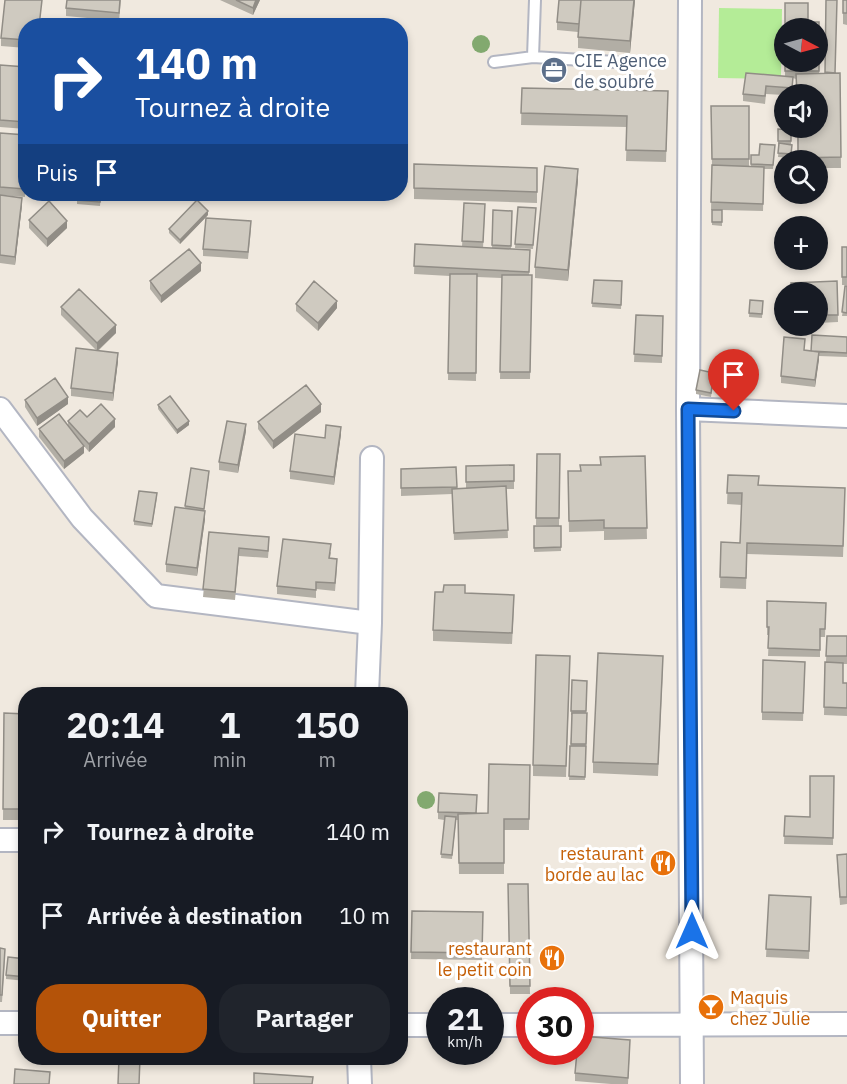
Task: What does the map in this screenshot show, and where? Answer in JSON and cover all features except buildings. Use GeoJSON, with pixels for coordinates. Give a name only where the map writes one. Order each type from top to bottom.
{"type":"FeatureCollection","features":[{"type":"Feature","properties":{"kind":"street"},"geometry":{"type":"LineString","coordinates":[[690,0],[688,409],[692,1084]]}},
{"type":"Feature","properties":{"kind":"street"},"geometry":{"type":"LineString","coordinates":[[0,409],[82,518],[156,596],[370,623]]}},
{"type":"Feature","properties":{"kind":"street"},"geometry":{"type":"LineString","coordinates":[[688,409],[847,416]]}},
{"type":"Feature","properties":{"kind":"street"},"geometry":{"type":"LineString","coordinates":[[367,687],[372,458]]}},
{"type":"Feature","properties":{"kind":"street"},"geometry":{"type":"LineString","coordinates":[[0,840],[18,840]]}},
{"type":"Feature","properties":{"kind":"street"},"geometry":{"type":"LineString","coordinates":[[0,1023],[18,1023]]}},
{"type":"Feature","properties":{"kind":"street"},"geometry":{"type":"LineString","coordinates":[[408,1024],[426,1025]]}},
{"type":"Feature","properties":{"kind":"street"},"geometry":{"type":"LineString","coordinates":[[594,1025],[847,1024]]}},
{"type":"Feature","properties":{"kind":"street"},"geometry":{"type":"LineString","coordinates":[[360,1065],[360,1084]]}},
{"type":"Feature","properties":{"kind":"lane"},"geometry":{"type":"LineString","coordinates":[[533,57],[535,0]]}},
{"type":"Feature","properties":{"kind":"lane"},"geometry":{"type":"LineString","coordinates":[[494,62],[533,57],[616,62]]}},
{"type":"Feature","properties":{"kind":"green space"},"geometry":{"type":"Polygon","coordinates":[[[719,8],[782,9],[782,18],[774,18],[774,72],[781,72],[781,79],[718,78],[719,8]]]}},
{"type":"Feature","properties":{"kind":"place","name":"CIE Agence de soubré"},"geometry":{"type":"Point","coordinates":[554,70]}},
{"type":"Feature","properties":{"kind":"place","name":"restaurant borde au lac"},"geometry":{"type":"Point","coordinates":[663,863]}},
{"type":"Feature","properties":{"kind":"place","name":"restaurant le petit coin"},"geometry":{"type":"Point","coordinates":[552,958]}},
{"type":"Feature","properties":{"kind":"place","name":"Maquis chez Julie"},"geometry":{"type":"Point","coordinates":[711,1007]}},
{"type":"Feature","properties":{"kind":"route"},"geometry":{"type":"LineString","coordinates":[[692,931],[688,409],[734,411]]}}]}
